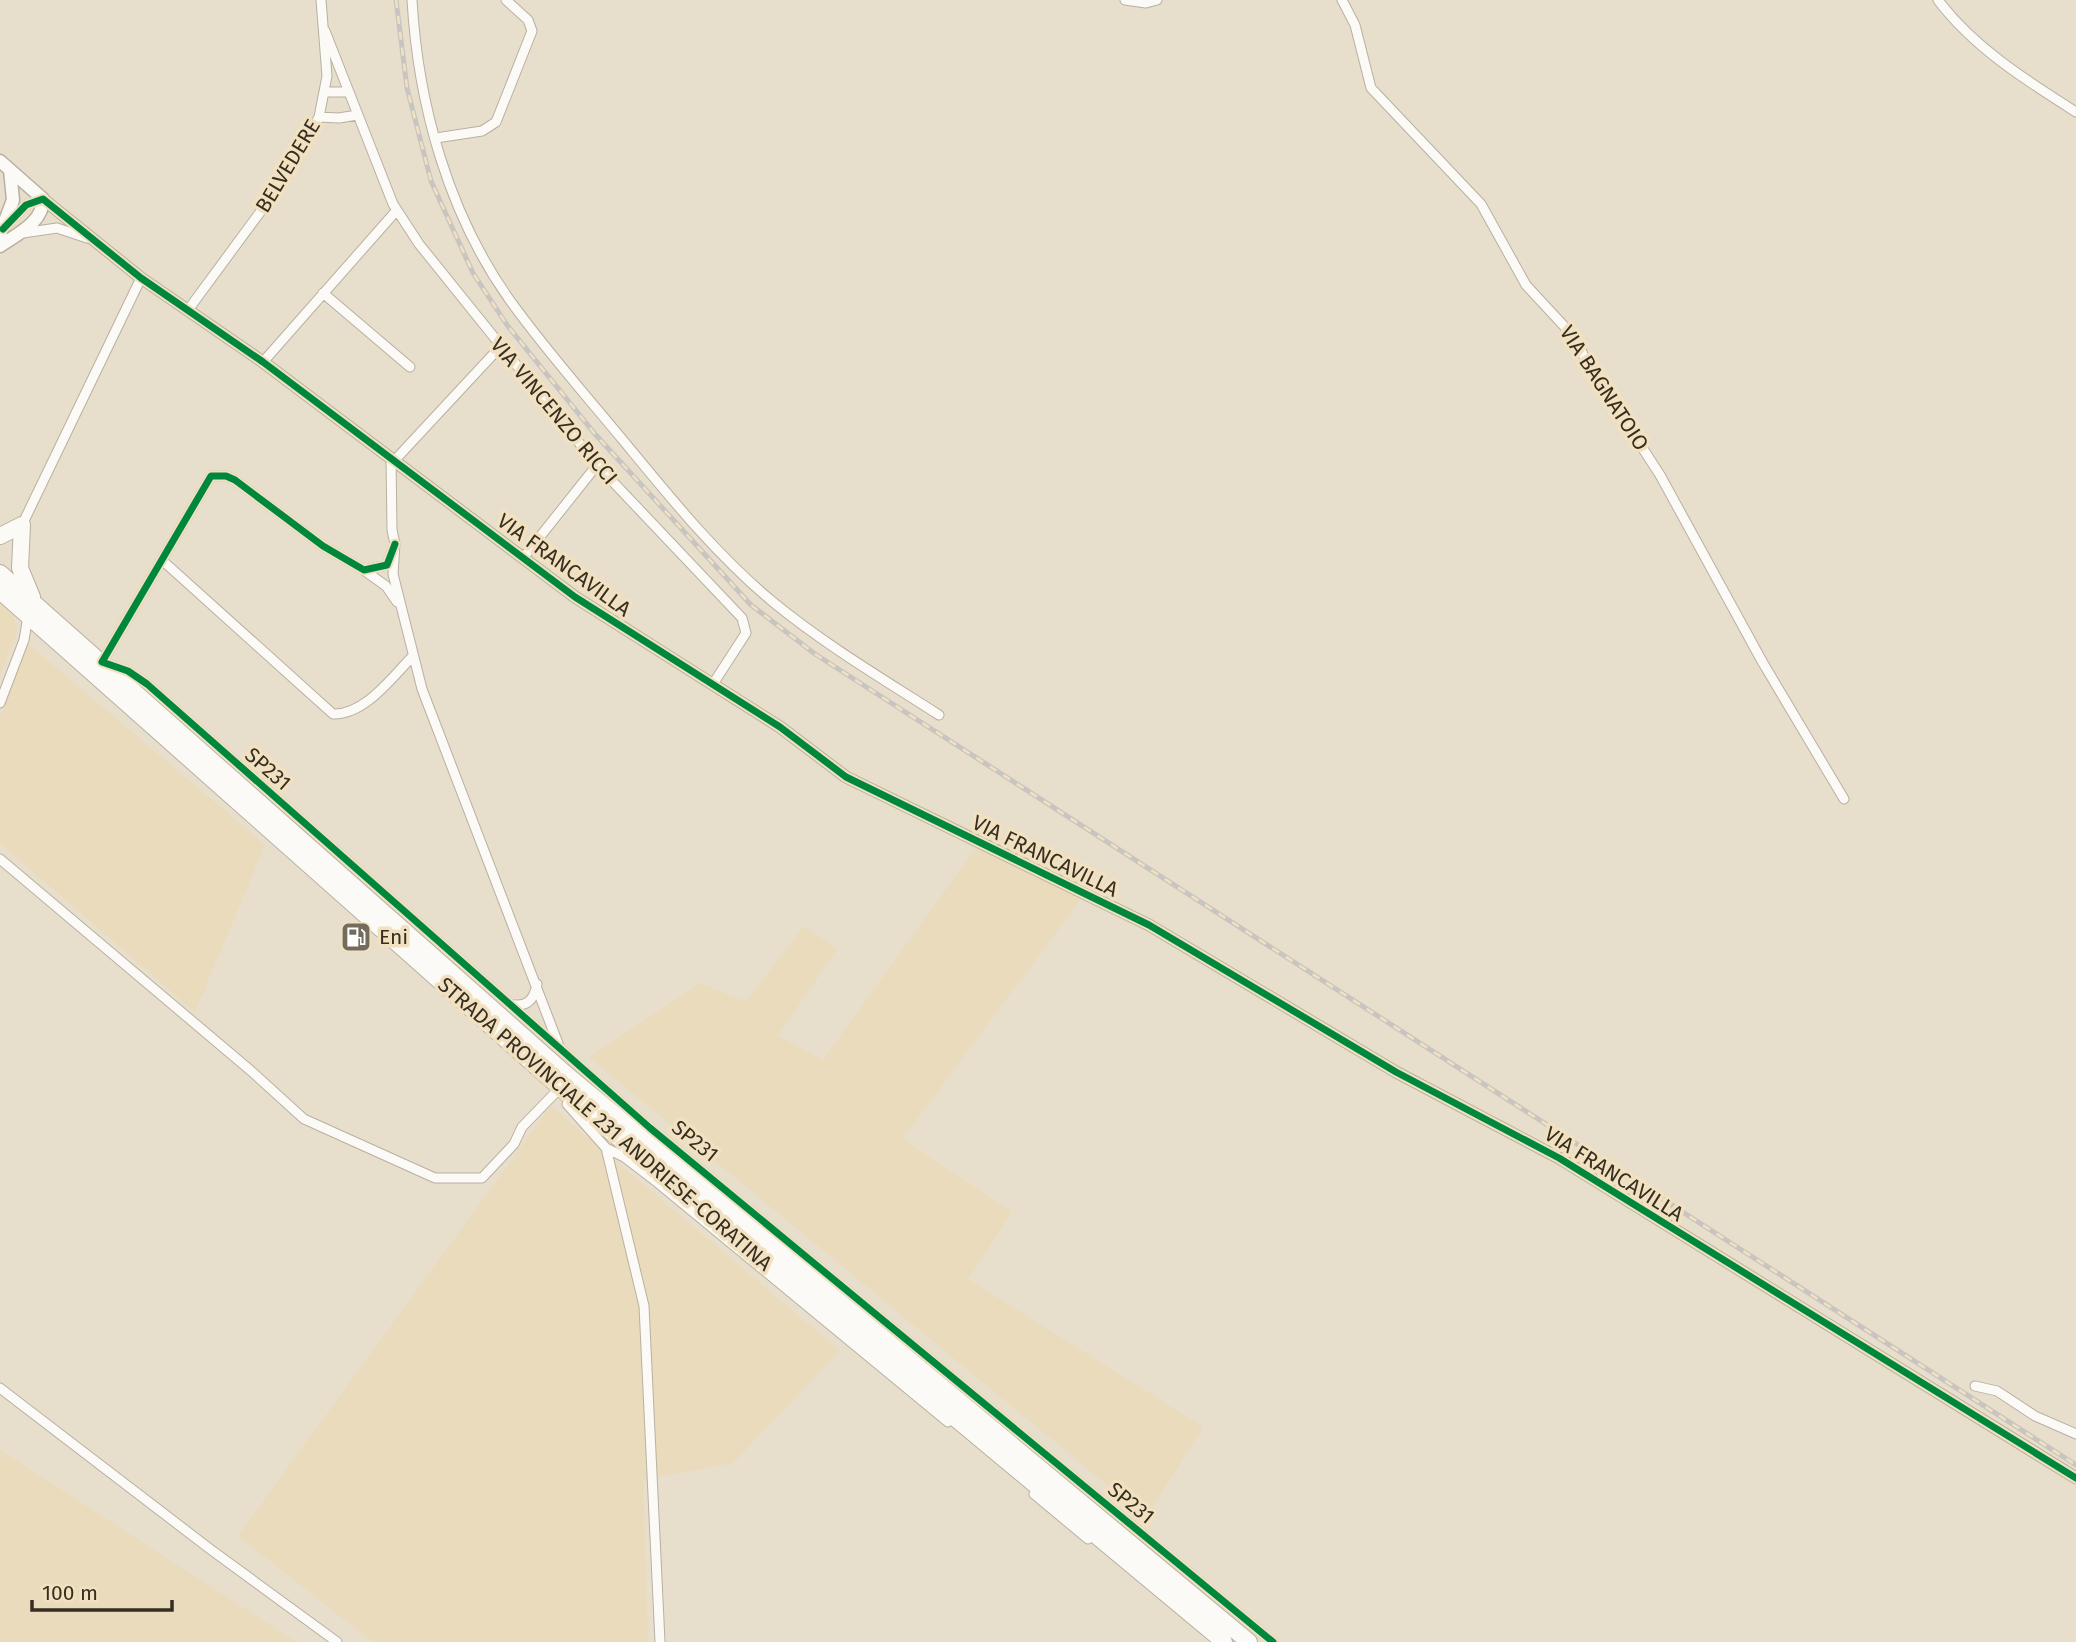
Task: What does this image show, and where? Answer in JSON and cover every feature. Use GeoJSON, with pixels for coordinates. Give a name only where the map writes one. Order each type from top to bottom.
{"type":"FeatureCollection","features":[{"type":"Feature","properties":{"kind":"highway"},"geometry":{"type":"LineString","coordinates":[[0,536],[22,525],[20,568],[32,610]]}},
{"type":"Feature","properties":{"kind":"highway","name":"STRADA PROVINCIALE 231 ANDRIESE-CORATINA"},"geometry":{"type":"LineString","coordinates":[[0,573],[32,610],[509,1044],[697,1205],[1224,1642]]}},
{"type":"Feature","properties":{"kind":"highway","name":"STRADA PROVINCIALE 231 ANDRIESE-CORATINA"},"geometry":{"type":"LineString","coordinates":[[0,591],[32,610],[102,663],[601,1104],[1249,1642]]}},
{"type":"Feature","properties":{"kind":"main road","name":"VIA FRANCAVILLA"},"geometry":{"type":"LineString","coordinates":[[5,165],[43,199]]}},
{"type":"Feature","properties":{"kind":"main road"},"geometry":{"type":"LineString","coordinates":[[0,246],[6,233],[13,200],[5,165]]}},
{"type":"Feature","properties":{"kind":"main road"},"geometry":{"type":"LineString","coordinates":[[6,233],[39,215],[43,199]]}},
{"type":"Feature","properties":{"kind":"street","name":"BELVEDERE"},"geometry":{"type":"LineString","coordinates":[[188,310],[284,181],[319,117],[327,76],[321,0]]}},
{"type":"Feature","properties":{"kind":"street"},"geometry":{"type":"LineString","coordinates":[[412,0],[418,59],[443,168],[468,228],[508,298],[673,500],[737,570],[774,602],[869,670],[939,715]]}},
{"type":"Feature","properties":{"kind":"street"},"geometry":{"type":"LineString","coordinates":[[436,138],[482,131],[496,122],[532,31],[528,20],[506,0]]}},
{"type":"Feature","properties":{"kind":"street"},"geometry":{"type":"LineString","coordinates":[[1125,0],[1146,3],[1157,0]]}},
{"type":"Feature","properties":{"kind":"street","name":"VIA BAGNATOIO"},"geometry":{"type":"LineString","coordinates":[[1342,0],[1355,25],[1371,88],[1481,204],[1526,285],[1576,339],[1586,362],[1660,474],[1763,663],[1844,799]]}},
{"type":"Feature","properties":{"kind":"street"},"geometry":{"type":"LineString","coordinates":[[1938,0],[1952,19],[2021,77],[2076,112]]}},
{"type":"Feature","properties":{"kind":"street","name":"VIA VINCENZO RICCI"},"geometry":{"type":"LineString","coordinates":[[325,30],[397,210],[419,244],[597,466],[712,584],[747,626],[746,633],[713,684]]}},
{"type":"Feature","properties":{"kind":"street"},"geometry":{"type":"LineString","coordinates":[[325,92],[348,92]]}},
{"type":"Feature","properties":{"kind":"street"},"geometry":{"type":"LineString","coordinates":[[319,117],[357,115]]}},
{"type":"Feature","properties":{"kind":"street","name":"VIA FRANCAVILLA"},"geometry":{"type":"LineString","coordinates":[[43,199],[88,238],[141,278],[263,362],[623,630],[780,727],[846,777],[1149,925],[1396,1072],[1559,1158],[2076,1478]]}},
{"type":"Feature","properties":{"kind":"street"},"geometry":{"type":"LineString","coordinates":[[263,362],[397,210]]}},
{"type":"Feature","properties":{"kind":"street"},"geometry":{"type":"LineString","coordinates":[[6,233],[57,228],[88,238]]}},
{"type":"Feature","properties":{"kind":"street"},"geometry":{"type":"LineString","coordinates":[[22,525],[141,278]]}},
{"type":"Feature","properties":{"kind":"street"},"geometry":{"type":"LineString","coordinates":[[323,293],[410,367]]}},
{"type":"Feature","properties":{"kind":"street"},"geometry":{"type":"LineString","coordinates":[[500,347],[393,459],[392,530],[396,544],[393,574],[413,656],[449,764],[537,982],[559,1047]]}},
{"type":"Feature","properties":{"kind":"street"},"geometry":{"type":"LineString","coordinates":[[523,558],[597,466]]}},
{"type":"Feature","properties":{"kind":"street"},"geometry":{"type":"LineString","coordinates":[[102,663],[211,476],[226,476],[323,546],[364,570],[386,586],[401,608]]}},
{"type":"Feature","properties":{"kind":"street"},"geometry":{"type":"LineString","coordinates":[[364,570],[387,565],[396,544]]}},
{"type":"Feature","properties":{"kind":"street"},"geometry":{"type":"LineString","coordinates":[[163,561],[333,714],[345,714],[359,707],[413,656]]}},
{"type":"Feature","properties":{"kind":"street"},"geometry":{"type":"LineString","coordinates":[[0,703],[24,640],[32,610]]}},
{"type":"Feature","properties":{"kind":"street","name":"SP231"},"geometry":{"type":"LineString","coordinates":[[102,663],[128,671],[146,684],[650,1128],[1273,1642]]}},
{"type":"Feature","properties":{"kind":"street"},"geometry":{"type":"LineString","coordinates":[[0,859],[250,1070],[304,1119],[435,1178],[482,1178],[514,1144],[522,1127],[556,1092]]}},
{"type":"Feature","properties":{"kind":"street"},"geometry":{"type":"LineString","coordinates":[[508,1004],[520,1006],[528,1002],[535,996],[537,982]]}},
{"type":"Feature","properties":{"kind":"street"},"geometry":{"type":"LineString","coordinates":[[509,1044],[606,1148],[624,1157],[658,1183],[1213,1642]]}},
{"type":"Feature","properties":{"kind":"street"},"geometry":{"type":"LineString","coordinates":[[606,1148],[644,1306],[660,1642]]}},
{"type":"Feature","properties":{"kind":"street"},"geometry":{"type":"LineString","coordinates":[[1975,1386],[1997,1391],[2035,1416],[2076,1434]]}},
{"type":"Feature","properties":{"kind":"street"},"geometry":{"type":"LineString","coordinates":[[0,1388],[210,1549],[337,1642]]}},
{"type":"Feature","properties":{"kind":"shaded area"},"geometry":{"type":"Polygon","coordinates":[[[0,603],[14,615],[17,632],[0,675],[0,603]]]}},
{"type":"Feature","properties":{"kind":"shaded area"},"geometry":{"type":"Polygon","coordinates":[[[28,644],[265,845],[195,1012],[0,843],[0,717],[28,644]]]}},
{"type":"Feature","properties":{"kind":"shaded area"},"geometry":{"type":"Polygon","coordinates":[[[978,845],[1081,899],[902,1139],[1012,1212],[968,1279],[1203,1427],[1146,1517],[589,1057],[700,983],[746,1002],[804,926],[837,949],[778,1036],[823,1060],[978,845]]]}},
{"type":"Feature","properties":{"kind":"shaded area"},"geometry":{"type":"Polygon","coordinates":[[[551,1106],[840,1351],[733,1463],[643,1480],[648,1642],[373,1642],[238,1536],[551,1106]]]}},
{"type":"Feature","properties":{"kind":"shaded area"},"geometry":{"type":"Polygon","coordinates":[[[0,1450],[296,1642],[0,1642],[0,1450]]]}},
{"type":"Feature","properties":{"kind":"railway"},"geometry":{"type":"LineString","coordinates":[[396,0],[407,88],[431,181],[473,273],[507,325],[595,434],[751,605],[815,654],[2076,1465]]}},
{"type":"Feature","properties":{"kind":"cycle path"},"geometry":{"type":"LineString","coordinates":[[3,229],[26,205],[43,199],[141,278],[263,362],[575,597],[780,727],[846,777],[1149,925],[1396,1072],[1559,1158],[2076,1478]]}},
{"type":"Feature","properties":{"kind":"cycle path"},"geometry":{"type":"LineString","coordinates":[[395,544],[387,565],[364,570],[323,546],[235,480],[226,476],[211,476],[102,662],[128,671],[147,684],[650,1128],[1273,1642]]}},
{"type":"Feature","properties":{"kind":"place","name":"Eni"},"geometry":{"type":"Point","coordinates":[356,937]}}]}
